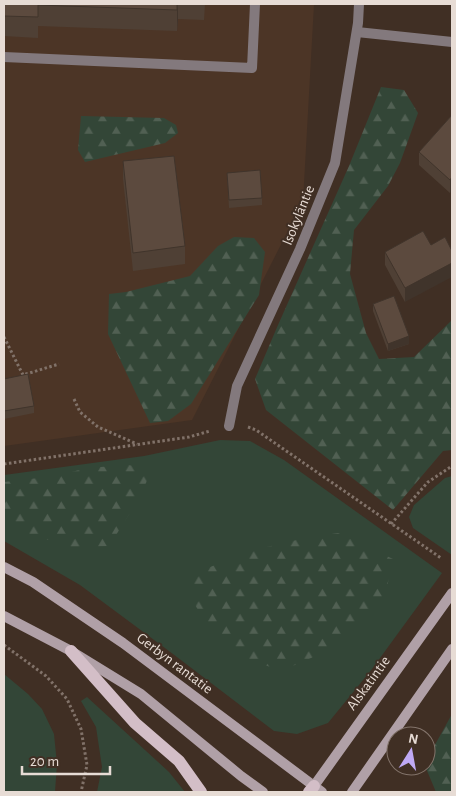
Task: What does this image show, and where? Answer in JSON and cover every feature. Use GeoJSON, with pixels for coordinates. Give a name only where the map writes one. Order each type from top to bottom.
{"type":"FeatureCollection","features":[{"type":"Feature","properties":{"kind":"main road","name":"Gerbyn rantatie"},"geometry":{"type":"LineString","coordinates":[[4,567],[33,582],[123,643],[315,790]]}},
{"type":"Feature","properties":{"kind":"main road","name":"Alskatintie"},"geometry":{"type":"LineString","coordinates":[[315,790],[452,593]]}},
{"type":"Feature","properties":{"kind":"main road"},"geometry":{"type":"LineString","coordinates":[[4,616],[71,651],[141,694],[263,792]]}},
{"type":"Feature","properties":{"kind":"main road"},"geometry":{"type":"LineString","coordinates":[[352,792],[452,649]]}},
{"type":"Feature","properties":{"kind":"main road"},"geometry":{"type":"LineString","coordinates":[[71,651],[135,723],[179,761],[202,792]]}},
{"type":"Feature","properties":{"kind":"street"},"geometry":{"type":"LineString","coordinates":[[4,57],[252,68],[255,4]]}},
{"type":"Feature","properties":{"kind":"street","name":"Isokyläntie"},"geometry":{"type":"LineString","coordinates":[[230,426],[237,386],[300,249],[335,163],[357,32],[359,4]]}},
{"type":"Feature","properties":{"kind":"street"},"geometry":{"type":"LineString","coordinates":[[357,32],[452,42]]}},
{"type":"Feature","properties":{"kind":"path"},"geometry":{"type":"LineString","coordinates":[[4,337],[23,375],[59,364]]}},
{"type":"Feature","properties":{"kind":"path"},"geometry":{"type":"LineString","coordinates":[[74,399],[80,412],[98,427],[138,444]]}},
{"type":"Feature","properties":{"kind":"path"},"geometry":{"type":"LineString","coordinates":[[4,464],[189,437],[230,426],[244,426],[256,430],[440,558]]}},
{"type":"Feature","properties":{"kind":"path"},"geometry":{"type":"LineString","coordinates":[[391,524],[428,482],[452,466]]}},
{"type":"Feature","properties":{"kind":"path"},"geometry":{"type":"LineString","coordinates":[[4,645],[46,676],[67,699],[81,729],[87,765],[82,792]]}},
{"type":"Feature","properties":{"kind":"shaded area"},"geometry":{"type":"Polygon","coordinates":[[[4,4],[314,4],[303,201],[192,420],[4,446],[4,4]]]}},
{"type":"Feature","properties":{"kind":"green space"},"geometry":{"type":"Polygon","coordinates":[[[381,87],[404,90],[418,113],[400,163],[388,186],[354,230],[350,274],[366,333],[379,359],[414,357],[452,320],[452,450],[443,451],[393,510],[266,410],[255,379],[349,166],[381,87]]]}},
{"type":"Feature","properties":{"kind":"green space"},"geometry":{"type":"Polygon","coordinates":[[[81,116],[164,118],[176,125],[178,133],[165,143],[85,162],[78,150],[81,116]]]}},
{"type":"Feature","properties":{"kind":"green space"},"geometry":{"type":"Polygon","coordinates":[[[234,237],[254,238],[265,252],[259,295],[191,404],[168,421],[150,423],[108,334],[109,294],[126,292],[190,276],[218,246],[234,237]]]}},
{"type":"Feature","properties":{"kind":"green space"},"geometry":{"type":"Polygon","coordinates":[[[220,440],[250,441],[284,460],[442,573],[372,669],[328,723],[297,734],[274,731],[80,585],[4,541],[4,475],[144,456],[220,440]]]}},
{"type":"Feature","properties":{"kind":"green space"},"geometry":{"type":"Polygon","coordinates":[[[128,465],[153,468],[137,502],[109,546],[74,548],[11,528],[4,523],[4,482],[56,476],[87,468],[128,465]]]}},
{"type":"Feature","properties":{"kind":"green space"},"geometry":{"type":"Polygon","coordinates":[[[452,476],[452,555],[413,528],[409,517],[414,505],[445,478],[452,476]]]}},
{"type":"Feature","properties":{"kind":"green space"},"geometry":{"type":"Polygon","coordinates":[[[338,533],[393,559],[384,601],[341,645],[281,671],[222,649],[192,600],[194,573],[258,549],[305,538],[338,533]]]}},
{"type":"Feature","properties":{"kind":"green space"},"geometry":{"type":"Polygon","coordinates":[[[4,674],[28,694],[42,709],[54,734],[57,764],[55,792],[4,792],[4,674]]]}},
{"type":"Feature","properties":{"kind":"green space"},"geometry":{"type":"Polygon","coordinates":[[[87,697],[169,772],[185,792],[97,792],[102,767],[96,727],[81,701],[87,697]]]}},
{"type":"Feature","properties":{"kind":"green space"},"geometry":{"type":"Polygon","coordinates":[[[452,714],[452,792],[436,792],[429,776],[436,776],[436,743],[452,714]]]}},
{"type":"Feature","properties":{"kind":"building"},"geometry":{"type":"Polygon","coordinates":[[[4,4],[177,4],[177,10],[38,5],[38,17],[4,16],[4,4]]]}},
{"type":"Feature","properties":{"kind":"building"},"geometry":{"type":"Polygon","coordinates":[[[452,115],[452,177],[450,180],[419,152],[452,115]]]}},
{"type":"Feature","properties":{"kind":"building"},"geometry":{"type":"Polygon","coordinates":[[[174,156],[185,246],[133,253],[123,161],[174,156]]]}},
{"type":"Feature","properties":{"kind":"building"},"geometry":{"type":"Polygon","coordinates":[[[260,170],[262,198],[229,200],[227,173],[260,170]]]}},
{"type":"Feature","properties":{"kind":"building"},"geometry":{"type":"Polygon","coordinates":[[[423,231],[431,245],[445,237],[452,251],[452,263],[405,288],[385,252],[423,231]]]}},
{"type":"Feature","properties":{"kind":"building"},"geometry":{"type":"Polygon","coordinates":[[[394,296],[409,336],[388,344],[373,304],[394,296]]]}},
{"type":"Feature","properties":{"kind":"building"},"geometry":{"type":"Polygon","coordinates":[[[28,374],[34,406],[4,411],[4,379],[28,374]]]}}]}
